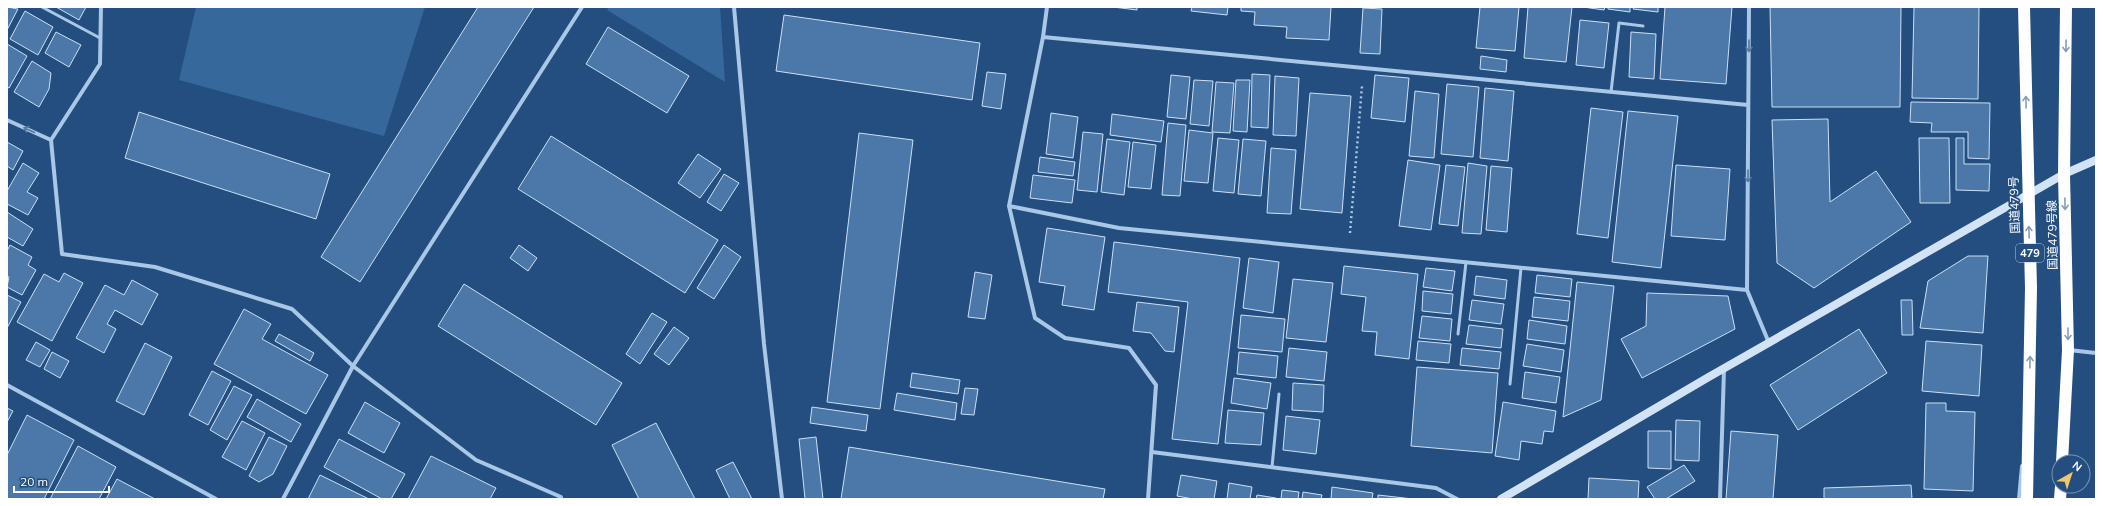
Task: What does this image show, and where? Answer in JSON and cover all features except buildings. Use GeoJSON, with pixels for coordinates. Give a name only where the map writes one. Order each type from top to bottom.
{"type":"FeatureCollection","features":[{"type":"Feature","properties":{"kind":"highway","name":"国道479号"},"geometry":{"type":"LineString","coordinates":[[2024,7],[2031,288],[2027,499]]}},
{"type":"Feature","properties":{"kind":"highway","name":"国道479号線"},"geometry":{"type":"LineString","coordinates":[[2062,454],[2068,350],[2064,174],[2066,7]]}},
{"type":"Feature","properties":{"kind":"street"},"geometry":{"type":"LineString","coordinates":[[101,7],[100,64],[51,140],[62,254],[155,267],[292,309],[353,366],[476,460],[561,497],[561,499]]}},
{"type":"Feature","properties":{"kind":"street"},"geometry":{"type":"LineString","coordinates":[[283,499],[353,366],[582,7]]}},
{"type":"Feature","properties":{"kind":"street"},"geometry":{"type":"LineString","coordinates":[[734,7],[764,344],[782,499]]}},
{"type":"Feature","properties":{"kind":"street"},"geometry":{"type":"LineString","coordinates":[[1047,7],[1043,37],[1009,206],[1035,318],[1065,338],[1128,348],[1156,385],[1148,499]]}},
{"type":"Feature","properties":{"kind":"street"},"geometry":{"type":"LineString","coordinates":[[1749,7],[1747,290],[1769,343]]}},
{"type":"Feature","properties":{"kind":"street"},"geometry":{"type":"LineString","coordinates":[[1043,37],[1748,106]]}},
{"type":"Feature","properties":{"kind":"street"},"geometry":{"type":"LineString","coordinates":[[7,120],[51,140]]}},
{"type":"Feature","properties":{"kind":"street"},"geometry":{"type":"LineString","coordinates":[[1501,499],[2064,174],[2096,160]]}},
{"type":"Feature","properties":{"kind":"street"},"geometry":{"type":"LineString","coordinates":[[1009,206],[1119,228],[1747,290]]}},
{"type":"Feature","properties":{"kind":"street"},"geometry":{"type":"LineString","coordinates":[[2068,350],[2096,353]]}},
{"type":"Feature","properties":{"kind":"street"},"geometry":{"type":"LineString","coordinates":[[1720,499],[1724,369]]}},
{"type":"Feature","properties":{"kind":"street"},"geometry":{"type":"LineString","coordinates":[[7,385],[216,499]]}},
{"type":"Feature","properties":{"kind":"street"},"geometry":{"type":"LineString","coordinates":[[2018,499],[2030,390]]}},
{"type":"Feature","properties":{"kind":"street"},"geometry":{"type":"LineString","coordinates":[[1152,452],[1436,488],[1457,499]]}},
{"type":"Feature","properties":{"kind":"lane"},"geometry":{"type":"LineString","coordinates":[[42,7],[100,38]]}},
{"type":"Feature","properties":{"kind":"lane"},"geometry":{"type":"LineString","coordinates":[[1611,92],[1620,23],[1643,26]]}},
{"type":"Feature","properties":{"kind":"lane"},"geometry":{"type":"LineString","coordinates":[[1458,334],[1466,262]]}},
{"type":"Feature","properties":{"kind":"lane"},"geometry":{"type":"LineString","coordinates":[[1510,384],[1521,268]]}},
{"type":"Feature","properties":{"kind":"lane"},"geometry":{"type":"LineString","coordinates":[[1272,467],[1279,394]]}},
{"type":"Feature","properties":{"kind":"path"},"geometry":{"type":"LineString","coordinates":[[1349,251],[1364,68]]}},
{"type":"Feature","properties":{"kind":"shaded area"},"geometry":{"type":"Polygon","coordinates":[[[196,7],[425,7],[384,136],[179,80],[196,7]]]}},
{"type":"Feature","properties":{"kind":"shaded area"},"geometry":{"type":"Polygon","coordinates":[[[609,7],[720,7],[725,82],[607,10],[609,7]]]}}]}
